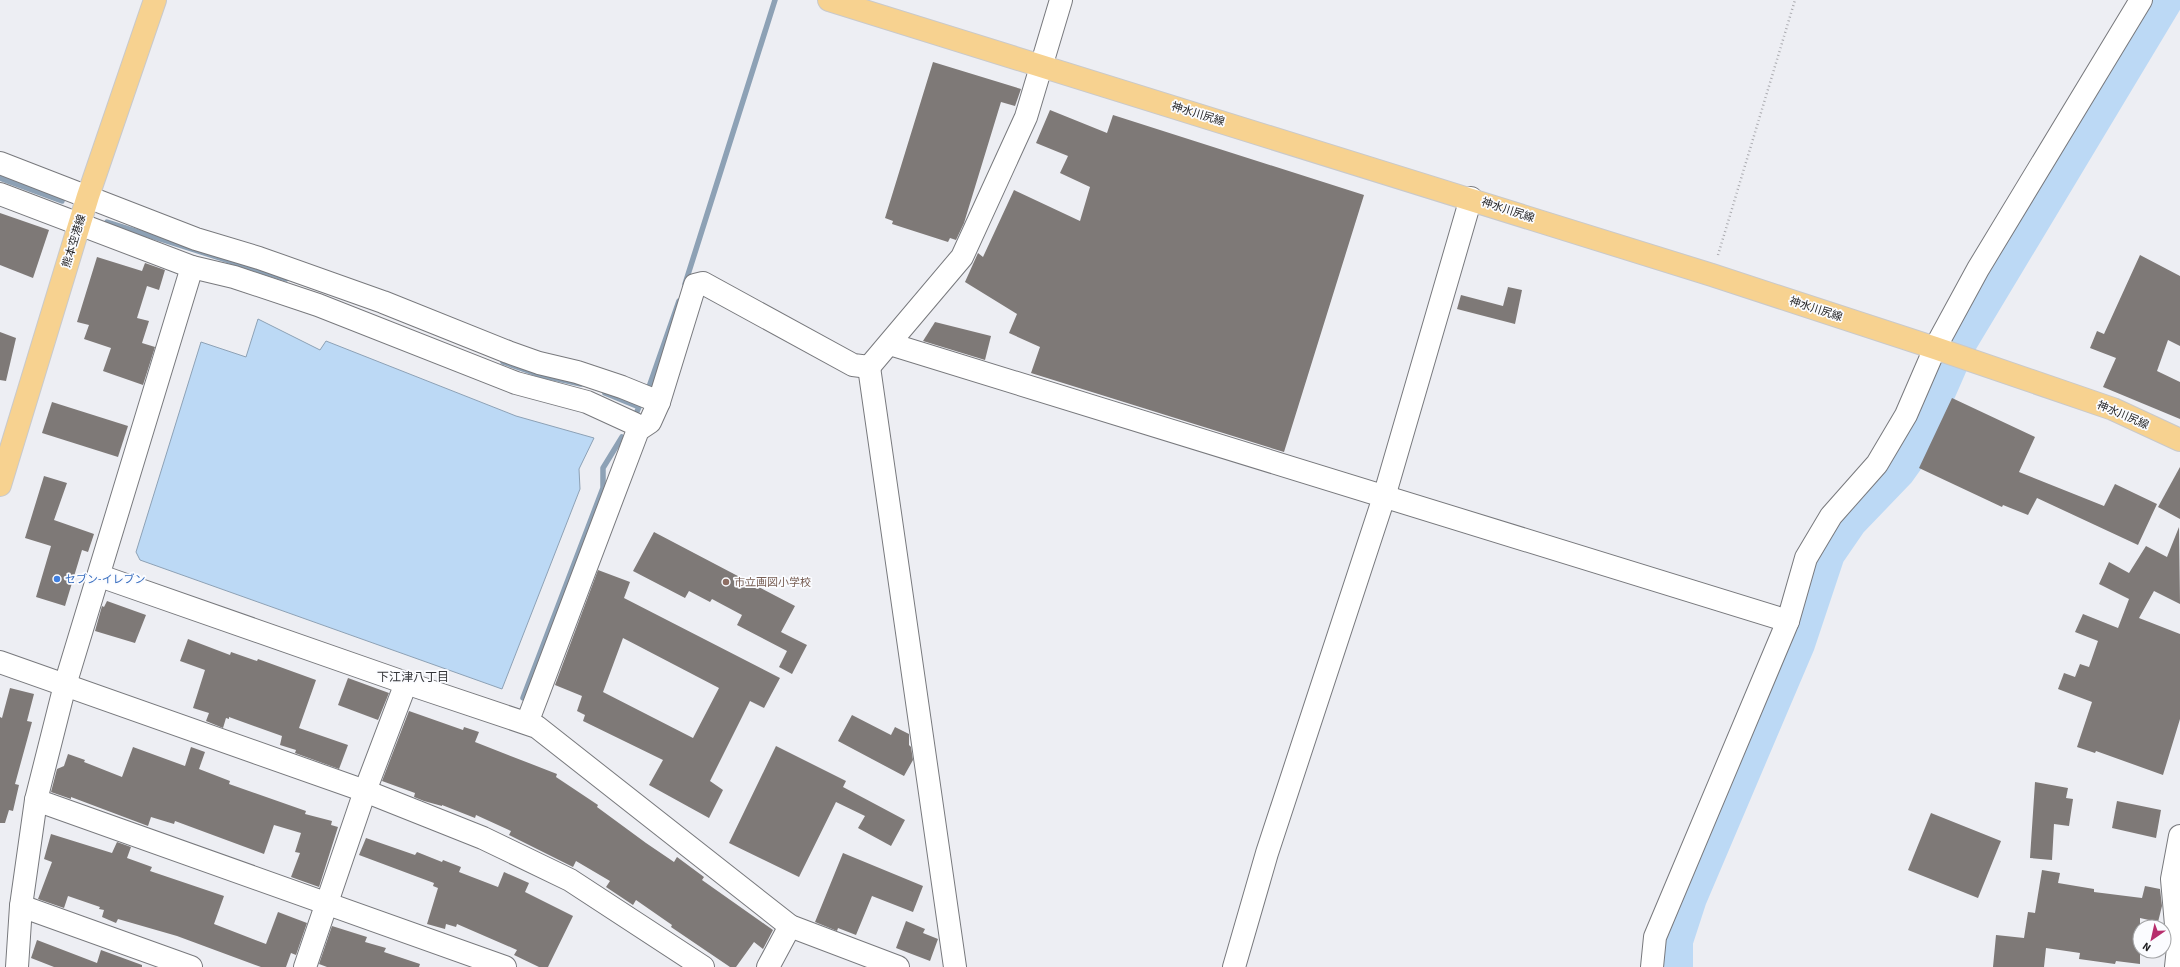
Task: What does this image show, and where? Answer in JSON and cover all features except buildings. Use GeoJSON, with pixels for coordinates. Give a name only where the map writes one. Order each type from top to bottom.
{"type":"FeatureCollection","features":[{"type":"Feature","properties":{"kind":"main road","name":"熊本空港線"},"geometry":{"type":"LineString","coordinates":[[0,485],[79,224],[155,0]]}},
{"type":"Feature","properties":{"kind":"main road","name":"神水川尻線"},"geometry":{"type":"LineString","coordinates":[[829,0],[1471,198],[1712,275],[2113,409],[2180,440]]}},
{"type":"Feature","properties":{"kind":"street"},"geometry":{"type":"LineString","coordinates":[[869,367],[962,257],[1026,117],[1061,0]]}},
{"type":"Feature","properties":{"kind":"street"},"geometry":{"type":"LineString","coordinates":[[1652,967],[1655,937],[1788,622],[1806,558],[1831,516],[1877,464],[1906,415],[1978,269],[2141,0]]}},
{"type":"Feature","properties":{"kind":"street"},"geometry":{"type":"LineString","coordinates":[[0,163],[196,239],[259,258],[383,302],[527,359],[585,374],[659,402]]}},
{"type":"Feature","properties":{"kind":"street"},"geometry":{"type":"LineString","coordinates":[[0,194],[192,267],[278,291],[429,347],[516,383],[587,402],[635,424],[638,430]]}},
{"type":"Feature","properties":{"kind":"street"},"geometry":{"type":"LineString","coordinates":[[1234,967],[1267,853],[1384,497],[1471,198]]}},
{"type":"Feature","properties":{"kind":"street"},"geometry":{"type":"LineString","coordinates":[[17,967],[21,906],[36,800],[65,685],[100,576],[192,267]]}},
{"type":"Feature","properties":{"kind":"street"},"geometry":{"type":"LineString","coordinates":[[527,723],[638,430],[650,422],[659,402],[694,287],[700,282],[853,365],[869,367]]}},
{"type":"Feature","properties":{"kind":"street"},"geometry":{"type":"LineString","coordinates":[[890,344],[1788,622]]}},
{"type":"Feature","properties":{"kind":"street"},"geometry":{"type":"LineString","coordinates":[[869,367],[955,967]]}},
{"type":"Feature","properties":{"kind":"street"},"geometry":{"type":"LineString","coordinates":[[100,576],[537,727],[790,926],[898,967]]}},
{"type":"Feature","properties":{"kind":"street"},"geometry":{"type":"LineString","coordinates":[[0,662],[365,791],[483,838],[570,880],[703,967]]}},
{"type":"Feature","properties":{"kind":"street"},"geometry":{"type":"LineString","coordinates":[[305,967],[365,791],[406,683]]}},
{"type":"Feature","properties":{"kind":"street"},"geometry":{"type":"LineString","coordinates":[[36,800],[505,967]]}},
{"type":"Feature","properties":{"kind":"street"},"geometry":{"type":"LineString","coordinates":[[2176,967],[2178,948],[2172,879],[2180,836]]}},
{"type":"Feature","properties":{"kind":"street"},"geometry":{"type":"LineString","coordinates":[[21,906],[191,967]]}},
{"type":"Feature","properties":{"kind":"street"},"geometry":{"type":"LineString","coordinates":[[768,967],[790,926]]}},
{"type":"Feature","properties":{"kind":"path"},"geometry":{"type":"LineString","coordinates":[[1712,275],[1795,0]]}},
{"type":"Feature","properties":{"kind":"water"},"geometry":{"type":"Polygon","coordinates":[[[258,319],[320,350],[326,341],[516,416],[594,438],[579,469],[580,489],[502,689],[140,560],[136,552],[201,342],[246,357],[258,319]]]}},
{"type":"Feature","properties":{"kind":"waterway"},"geometry":{"type":"LineString","coordinates":[[685,284],[775,0]]}},
{"type":"Feature","properties":{"kind":"waterway"},"geometry":{"type":"LineString","coordinates":[[1676,967],[1676,941],[1690,898],[1798,644],[1828,554],[1850,522],[1898,472],[1913,451],[1961,341],[2166,0]]}},
{"type":"Feature","properties":{"kind":"waterway"},"geometry":{"type":"LineString","coordinates":[[0,178],[62,201]]}},
{"type":"Feature","properties":{"kind":"waterway"},"geometry":{"type":"LineString","coordinates":[[107,222],[286,279]]}},
{"type":"Feature","properties":{"kind":"waterway"},"geometry":{"type":"LineString","coordinates":[[649,387],[679,301]]}},
{"type":"Feature","properties":{"kind":"waterway"},"geometry":{"type":"LineString","coordinates":[[503,362],[540,375],[581,384]]}},
{"type":"Feature","properties":{"kind":"waterway"},"geometry":{"type":"LineString","coordinates":[[605,393],[639,407],[635,416]]}},
{"type":"Feature","properties":{"kind":"waterway"},"geometry":{"type":"LineString","coordinates":[[523,698],[603,488],[603,468],[622,437]]}},
{"type":"Feature","properties":{"kind":"place","name":"セブン-イレブン"},"geometry":{"type":"Point","coordinates":[57,579]}},
{"type":"Feature","properties":{"kind":"place","name":"市立画図小学校"},"geometry":{"type":"Point","coordinates":[726,582]}},
{"type":"Feature","properties":{"kind":"district","name":"下江津八丁目"},"geometry":{"type":"Point","coordinates":[413,677]}}]}
